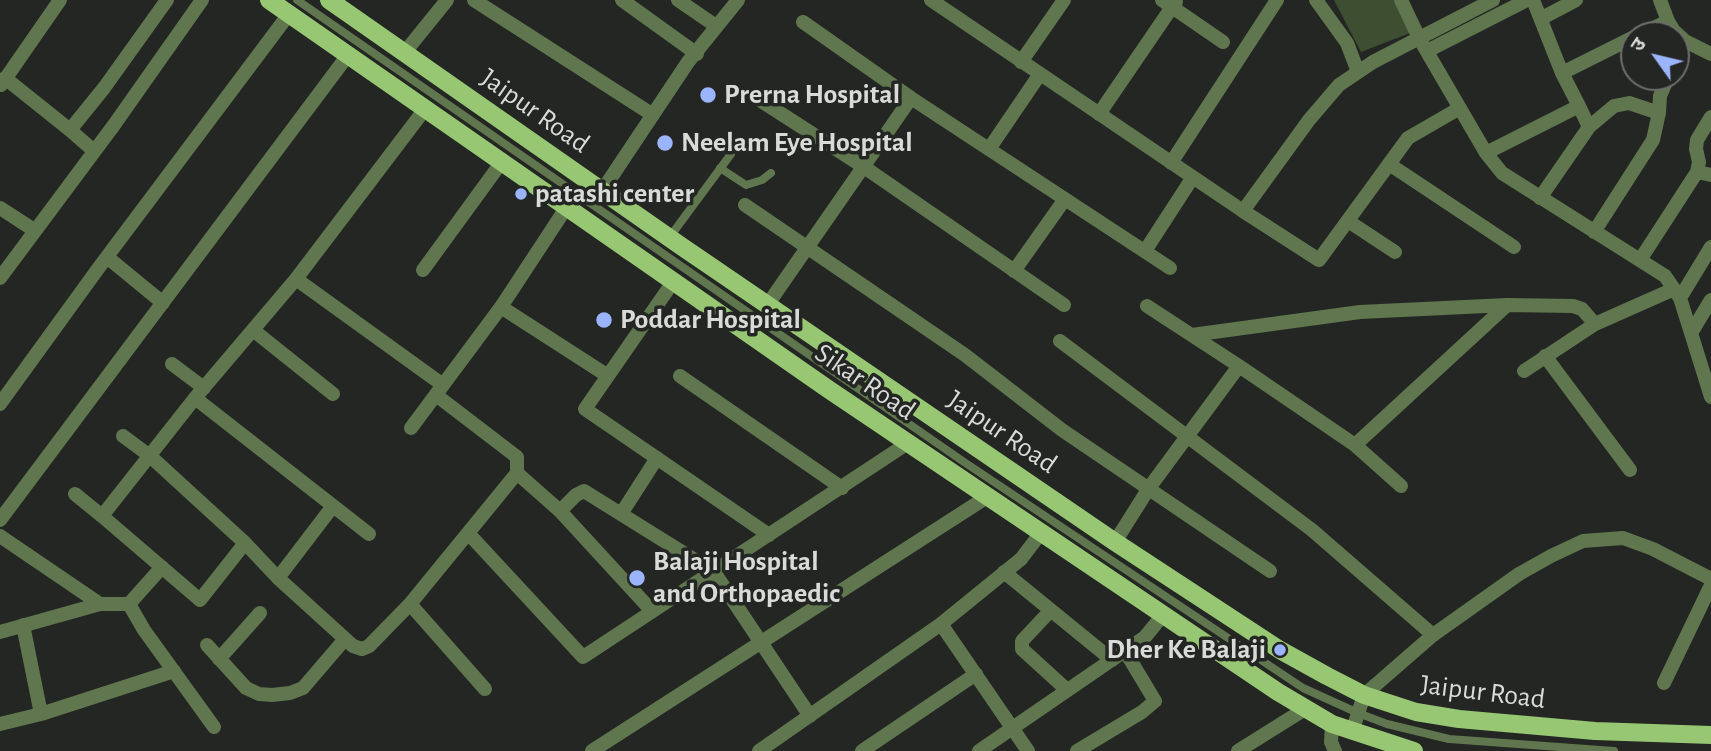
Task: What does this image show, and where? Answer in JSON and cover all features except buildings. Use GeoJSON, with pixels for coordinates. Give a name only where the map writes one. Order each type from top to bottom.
{"type":"FeatureCollection","features":[{"type":"Feature","properties":{"kind":"main road","name":"Sikar Road"},"geometry":{"type":"LineString","coordinates":[[269,0],[293,7],[348,55],[501,163],[1040,534],[1305,709],[1352,732],[1415,751]]}},
{"type":"Feature","properties":{"kind":"main road","name":"Jaipur Road"},"geometry":{"type":"LineString","coordinates":[[329,0],[669,238],[1115,541],[1280,650],[1364,695],[1416,712],[1459,719],[1595,731],[1711,735]]}},
{"type":"Feature","properties":{"kind":"street"},"geometry":{"type":"LineString","coordinates":[[60,0],[3,82],[70,130],[94,151]]}},
{"type":"Feature","properties":{"kind":"street"},"geometry":{"type":"LineString","coordinates":[[70,130],[104,88],[167,0]]}},
{"type":"Feature","properties":{"kind":"street"},"geometry":{"type":"LineString","coordinates":[[0,278],[202,0]]}},
{"type":"Feature","properties":{"kind":"street"},"geometry":{"type":"LineString","coordinates":[[405,52],[447,0]]}},
{"type":"Feature","properties":{"kind":"street"},"geometry":{"type":"LineString","coordinates":[[474,0],[653,115]]}},
{"type":"Feature","properties":{"kind":"street"},"geometry":{"type":"LineString","coordinates":[[622,0],[696,54]]}},
{"type":"Feature","properties":{"kind":"street"},"geometry":{"type":"LineString","coordinates":[[678,0],[716,26]]}},
{"type":"Feature","properties":{"kind":"street"},"geometry":{"type":"LineString","coordinates":[[602,191],[696,54],[738,0]]}},
{"type":"Feature","properties":{"kind":"street"},"geometry":{"type":"LineString","coordinates":[[931,0],[949,5],[1021,62],[1319,260],[1408,138],[1460,108]]}},
{"type":"Feature","properties":{"kind":"street"},"geometry":{"type":"LineString","coordinates":[[1021,62],[1063,0]]}},
{"type":"Feature","properties":{"kind":"street"},"geometry":{"type":"LineString","coordinates":[[1171,163],[1277,0]]}},
{"type":"Feature","properties":{"kind":"street"},"geometry":{"type":"LineString","coordinates":[[1316,0],[1347,43],[1358,72]]}},
{"type":"Feature","properties":{"kind":"street"},"geometry":{"type":"LineString","coordinates":[[1401,0],[1419,37],[1486,153],[1502,173],[1665,276],[1677,294],[1711,397]]}},
{"type":"Feature","properties":{"kind":"street"},"geometry":{"type":"LineString","coordinates":[[1243,211],[1309,120],[1339,85],[1419,37],[1493,0]]}},
{"type":"Feature","properties":{"kind":"street"},"geometry":{"type":"LineString","coordinates":[[1427,51],[1527,0]]}},
{"type":"Feature","properties":{"kind":"street"},"geometry":{"type":"LineString","coordinates":[[1533,0],[1562,73],[1589,127]]}},
{"type":"Feature","properties":{"kind":"street"},"geometry":{"type":"LineString","coordinates":[[1542,18],[1576,0]]}},
{"type":"Feature","properties":{"kind":"street"},"geometry":{"type":"LineString","coordinates":[[1660,0],[1668,21]]}},
{"type":"Feature","properties":{"kind":"street"},"geometry":{"type":"LineString","coordinates":[[1099,114],[1171,2],[1223,42]]}},
{"type":"Feature","properties":{"kind":"street"},"geometry":{"type":"LineString","coordinates":[[0,404],[293,7]]}},
{"type":"Feature","properties":{"kind":"street"},"geometry":{"type":"LineString","coordinates":[[803,22],[911,97],[1170,268]]}},
{"type":"Feature","properties":{"kind":"street"},"geometry":{"type":"LineString","coordinates":[[1562,73],[1620,44]]}},
{"type":"Feature","properties":{"kind":"street"},"geometry":{"type":"LineString","coordinates":[[1690,44],[1711,54]]}},
{"type":"Feature","properties":{"kind":"street"},"geometry":{"type":"LineString","coordinates":[[0,520],[348,55]]}},
{"type":"Feature","properties":{"kind":"street"},"geometry":{"type":"LineString","coordinates":[[989,149],[1040,74]]}},
{"type":"Feature","properties":{"kind":"street"},"geometry":{"type":"LineString","coordinates":[[1594,232],[1653,140],[1662,91]]}},
{"type":"Feature","properties":{"kind":"street"},"geometry":{"type":"LineString","coordinates":[[752,95],[864,167],[1064,305]]}},
{"type":"Feature","properties":{"kind":"street"},"geometry":{"type":"LineString","coordinates":[[768,304],[911,97]]}},
{"type":"Feature","properties":{"kind":"street"},"geometry":{"type":"LineString","coordinates":[[1540,198],[1589,127],[1614,106],[1629,103],[1659,113]]}},
{"type":"Feature","properties":{"kind":"street"},"geometry":{"type":"LineString","coordinates":[[1486,153],[1579,106]]}},
{"type":"Feature","properties":{"kind":"street"},"geometry":{"type":"LineString","coordinates":[[102,516],[296,279],[425,109]]}},
{"type":"Feature","properties":{"kind":"street"},"geometry":{"type":"LineString","coordinates":[[1640,260],[1704,173],[1696,149],[1697,140],[1711,117]]}},
{"type":"Feature","properties":{"kind":"street"},"geometry":{"type":"LineString","coordinates":[[423,270],[501,163]]}},
{"type":"Feature","properties":{"kind":"street"},"geometry":{"type":"LineString","coordinates":[[1389,164],[1514,247]]}},
{"type":"Feature","properties":{"kind":"street"},"geometry":{"type":"LineString","coordinates":[[1144,251],[1193,177]]}},
{"type":"Feature","properties":{"kind":"street"},"geometry":{"type":"LineString","coordinates":[[1014,271],[1065,199]]}},
{"type":"Feature","properties":{"kind":"street"},"geometry":{"type":"LineString","coordinates":[[746,205],[954,347],[1062,430],[1270,571]]}},
{"type":"Feature","properties":{"kind":"street"},"geometry":{"type":"LineString","coordinates":[[0,208],[34,230]]}},
{"type":"Feature","properties":{"kind":"street"},"geometry":{"type":"LineString","coordinates":[[411,428],[500,307],[566,208]]}},
{"type":"Feature","properties":{"kind":"street"},"geometry":{"type":"LineString","coordinates":[[1348,221],[1395,252]]}},
{"type":"Feature","properties":{"kind":"street"},"geometry":{"type":"LineString","coordinates":[[1524,371],[1595,324],[1677,294],[1711,247]]}},
{"type":"Feature","properties":{"kind":"street"},"geometry":{"type":"LineString","coordinates":[[107,257],[163,303]]}},
{"type":"Feature","properties":{"kind":"street"},"geometry":{"type":"LineString","coordinates":[[123,436],[150,456],[246,543],[278,578],[345,639],[358,649],[369,646],[410,604],[517,473],[517,457],[439,390],[296,279]]}},
{"type":"Feature","properties":{"kind":"street"},"geometry":{"type":"LineString","coordinates":[[673,282],[585,409],[769,535]]}},
{"type":"Feature","properties":{"kind":"street"},"geometry":{"type":"LineString","coordinates":[[1691,333],[1711,300]]}},
{"type":"Feature","properties":{"kind":"street"},"geometry":{"type":"LineString","coordinates":[[1192,335],[1360,312],[1507,305],[1573,306],[1582,309],[1595,324]]}},
{"type":"Feature","properties":{"kind":"street"},"geometry":{"type":"LineString","coordinates":[[1355,445],[1507,305]]}},
{"type":"Feature","properties":{"kind":"street"},"geometry":{"type":"LineString","coordinates":[[1147,306],[1355,445],[1401,486]]}},
{"type":"Feature","properties":{"kind":"street"},"geometry":{"type":"LineString","coordinates":[[500,307],[608,376]]}},
{"type":"Feature","properties":{"kind":"street"},"geometry":{"type":"LineString","coordinates":[[253,330],[333,394]]}},
{"type":"Feature","properties":{"kind":"street"},"geometry":{"type":"LineString","coordinates":[[1060,341],[1312,530],[1433,635]]}},
{"type":"Feature","properties":{"kind":"street"},"geometry":{"type":"LineString","coordinates":[[1545,356],[1630,470]]}},
{"type":"Feature","properties":{"kind":"street"},"geometry":{"type":"LineString","coordinates":[[172,364],[200,393],[369,534]]}},
{"type":"Feature","properties":{"kind":"street"},"geometry":{"type":"LineString","coordinates":[[1115,541],[1149,488],[1238,366]]}},
{"type":"Feature","properties":{"kind":"street"},"geometry":{"type":"LineString","coordinates":[[680,376],[842,488]]}},
{"type":"Feature","properties":{"kind":"street"},"geometry":{"type":"LineString","coordinates":[[468,533],[583,657],[908,443]]}},
{"type":"Feature","properties":{"kind":"street"},"geometry":{"type":"LineString","coordinates":[[621,514],[657,458]]}},
{"type":"Feature","properties":{"kind":"street"},"geometry":{"type":"LineString","coordinates":[[517,473],[560,511],[652,610]]}},
{"type":"Feature","properties":{"kind":"street"},"geometry":{"type":"LineString","coordinates":[[560,511],[584,491],[713,572],[810,716]]}},
{"type":"Feature","properties":{"kind":"street"},"geometry":{"type":"LineString","coordinates":[[75,494],[200,600],[246,543]]}},
{"type":"Feature","properties":{"kind":"street"},"geometry":{"type":"LineString","coordinates":[[592,751],[987,497]]}},
{"type":"Feature","properties":{"kind":"street"},"geometry":{"type":"LineString","coordinates":[[278,578],[333,506]]}},
{"type":"Feature","properties":{"kind":"street"},"geometry":{"type":"LineString","coordinates":[[760,751],[942,624],[1021,559],[1040,534]]}},
{"type":"Feature","properties":{"kind":"street"},"geometry":{"type":"LineString","coordinates":[[0,536],[100,604]]}},
{"type":"Feature","properties":{"kind":"street"},"geometry":{"type":"LineString","coordinates":[[1352,732],[1364,695],[1433,635],[1519,574],[1583,541],[1623,538],[1653,549],[1711,579]]}},
{"type":"Feature","properties":{"kind":"street"},"geometry":{"type":"LineString","coordinates":[[0,632],[100,604],[129,604],[162,567]]}},
{"type":"Feature","properties":{"kind":"street"},"geometry":{"type":"LineString","coordinates":[[1004,572],[1112,660]]}},
{"type":"Feature","properties":{"kind":"street"},"geometry":{"type":"LineString","coordinates":[[1664,683],[1711,585]]}},
{"type":"Feature","properties":{"kind":"street"},"geometry":{"type":"LineString","coordinates":[[129,604],[214,727]]}},
{"type":"Feature","properties":{"kind":"street"},"geometry":{"type":"LineString","coordinates":[[410,604],[485,689]]}},
{"type":"Feature","properties":{"kind":"street"},"geometry":{"type":"LineString","coordinates":[[1051,610],[1021,641],[1022,649],[1066,690]]}},
{"type":"Feature","properties":{"kind":"street"},"geometry":{"type":"LineString","coordinates":[[219,659],[260,613]]}},
{"type":"Feature","properties":{"kind":"street"},"geometry":{"type":"LineString","coordinates":[[979,751],[1145,637],[1163,615]]}},
{"type":"Feature","properties":{"kind":"street"},"geometry":{"type":"LineString","coordinates":[[942,624],[1028,751]]}},
{"type":"Feature","properties":{"kind":"street"},"geometry":{"type":"LineString","coordinates":[[23,625],[41,714]]}},
{"type":"Feature","properties":{"kind":"street"},"geometry":{"type":"LineString","coordinates":[[206,645],[246,688],[272,695],[303,688],[345,639]]}},
{"type":"Feature","properties":{"kind":"street"},"geometry":{"type":"LineString","coordinates":[[1077,751],[1156,701],[1125,651]]}},
{"type":"Feature","properties":{"kind":"street"},"geometry":{"type":"LineString","coordinates":[[0,724],[41,714],[174,671]]}},
{"type":"Feature","properties":{"kind":"street"},"geometry":{"type":"LineString","coordinates":[[862,751],[976,674]]}},
{"type":"Feature","properties":{"kind":"street"},"geometry":{"type":"LineString","coordinates":[[1238,751],[1305,709]]}},
{"type":"Feature","properties":{"kind":"street"},"geometry":{"type":"LineString","coordinates":[[1332,724],[1331,742],[1335,751]]}},
{"type":"Feature","properties":{"kind":"lane"},"geometry":{"type":"LineString","coordinates":[[293,7],[964,462],[1303,688],[1387,724],[1449,738],[1614,751]]}},
{"type":"Feature","properties":{"kind":"lane"},"geometry":{"type":"LineString","coordinates":[[669,238],[731,154]]}},
{"type":"Feature","properties":{"kind":"lane"},"geometry":{"type":"LineString","coordinates":[[720,168],[746,185],[762,180],[771,173]]}},
{"type":"Feature","properties":{"kind":"green space"},"geometry":{"type":"Polygon","coordinates":[[[1334,0],[1394,0],[1410,33],[1361,52],[1334,0]]]}},
{"type":"Feature","properties":{"kind":"place","name":"Prerna Hospital"},"geometry":{"type":"Point","coordinates":[708,95]}},
{"type":"Feature","properties":{"kind":"place","name":"Neelam Eye Hospital"},"geometry":{"type":"Point","coordinates":[665,143]}},
{"type":"Feature","properties":{"kind":"place","name":"patashi center"},"geometry":{"type":"Point","coordinates":[521,194]}},
{"type":"Feature","properties":{"kind":"place","name":"Poddar Hospital"},"geometry":{"type":"Point","coordinates":[604,320]}},
{"type":"Feature","properties":{"kind":"place","name":"Balaji Hospital and Orthopaedic"},"geometry":{"type":"Point","coordinates":[637,578]}},
{"type":"Feature","properties":{"kind":"place","name":"Dher Ke Balaji"},"geometry":{"type":"Point","coordinates":[1280,650]}}]}
